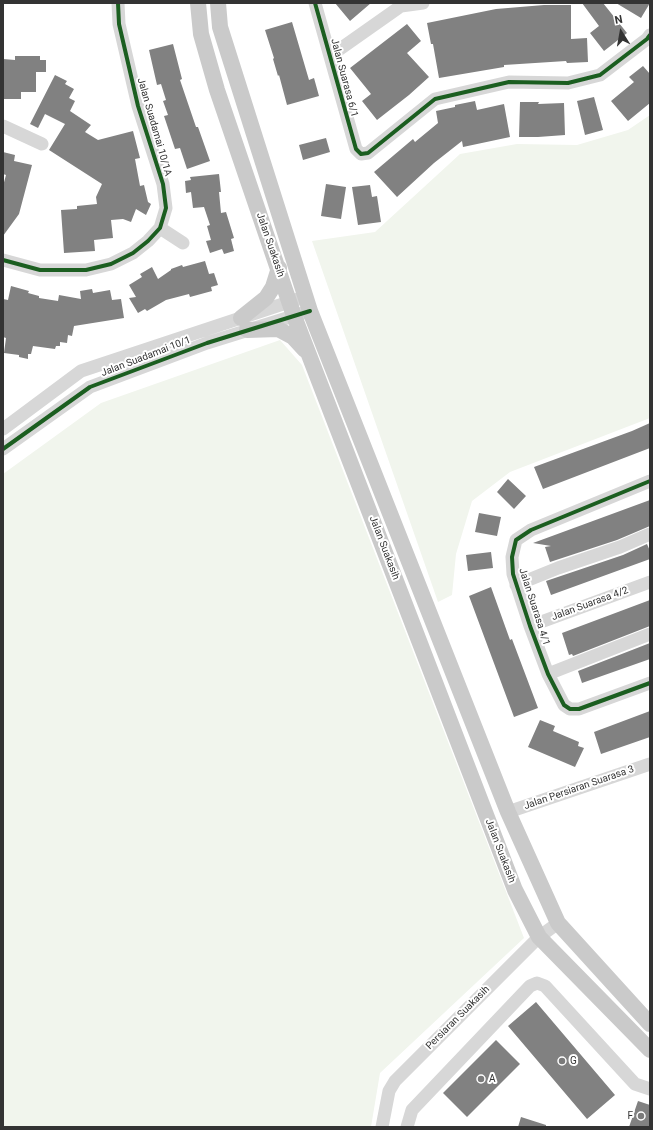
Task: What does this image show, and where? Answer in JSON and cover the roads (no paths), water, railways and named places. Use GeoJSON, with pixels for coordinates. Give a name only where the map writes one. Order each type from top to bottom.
{"type":"FeatureCollection","features":[{"type":"Feature","properties":{"kind":"main road","name":"Jalan Suakasih"},"geometry":{"type":"LineString","coordinates":[[198,3],[201,34],[217,90],[292,309],[513,882],[539,937],[650,1050]]}},
{"type":"Feature","properties":{"kind":"main road","name":"Jalan Suakasih"},"geometry":{"type":"LineString","coordinates":[[218,3],[220,27],[308,304],[508,812],[558,923],[650,1024]]}},
{"type":"Feature","properties":{"kind":"main road"},"geometry":{"type":"LineString","coordinates":[[244,324],[273,288],[278,268]]}},
{"type":"Feature","properties":{"kind":"main road"},"geometry":{"type":"LineString","coordinates":[[244,324],[278,329],[293,337],[308,352]]}},
{"type":"Feature","properties":{"kind":"street","name":"Jalan Suadamai 10/1A"},"geometry":{"type":"LineString","coordinates":[[3,260],[40,270],[86,270],[111,264],[133,254],[148,242],[160,228],[166,208],[162,184],[138,106],[119,24],[118,3]]}},
{"type":"Feature","properties":{"kind":"street","name":"Jalan Suarasa 6/1"},"geometry":{"type":"LineString","coordinates":[[315,3],[356,150],[361,154],[368,153],[435,99],[509,82],[568,83],[600,75],[647,39],[650,35]]}},
{"type":"Feature","properties":{"kind":"street"},"geometry":{"type":"LineString","coordinates":[[330,56],[401,6],[423,3]]}},
{"type":"Feature","properties":{"kind":"street"},"geometry":{"type":"LineString","coordinates":[[3,126],[42,144]]}},
{"type":"Feature","properties":{"kind":"street"},"geometry":{"type":"LineString","coordinates":[[160,228],[184,243]]}},
{"type":"Feature","properties":{"kind":"street","name":"Jalan Suadamai 10/1"},"geometry":{"type":"LineString","coordinates":[[3,429],[81,371],[308,304]]}},
{"type":"Feature","properties":{"kind":"street","name":"Jalan Suadamai 10/1"},"geometry":{"type":"LineString","coordinates":[[3,449],[90,387],[207,342],[244,324]]}},
{"type":"Feature","properties":{"kind":"street","name":"Jalan Suarasa 4/1"},"geometry":{"type":"LineString","coordinates":[[650,481],[531,530],[516,540],[512,556],[513,574],[530,626],[548,674],[564,706],[570,709],[579,709],[650,683]]}},
{"type":"Feature","properties":{"kind":"street"},"geometry":{"type":"LineString","coordinates":[[516,585],[558,568],[620,547],[650,534]]}},
{"type":"Feature","properties":{"kind":"street","name":"Jalan Suarasa 4/2"},"geometry":{"type":"LineString","coordinates":[[530,626],[650,582]]}},
{"type":"Feature","properties":{"kind":"street"},"geometry":{"type":"LineString","coordinates":[[548,674],[650,634]]}},
{"type":"Feature","properties":{"kind":"street","name":"Jalan Persiaran Suarasa 3"},"geometry":{"type":"LineString","coordinates":[[508,812],[650,764]]}},
{"type":"Feature","properties":{"kind":"street","name":"Persiaran Suakasih"},"geometry":{"type":"LineString","coordinates":[[382,1127],[389,1090],[395,1081],[539,937],[558,923]]}},
{"type":"Feature","properties":{"kind":"street"},"geometry":{"type":"LineString","coordinates":[[407,1127],[412,1110],[530,986],[537,983],[545,986],[635,1084],[650,1089]]}},
{"type":"Feature","properties":{"kind":"place","name":"G"},"geometry":{"type":"Point","coordinates":[562,1061]}},
{"type":"Feature","properties":{"kind":"place","name":"A"},"geometry":{"type":"Point","coordinates":[481,1079]}},
{"type":"Feature","properties":{"kind":"place","name":"F"},"geometry":{"type":"Point","coordinates":[641,1116]}}]}
